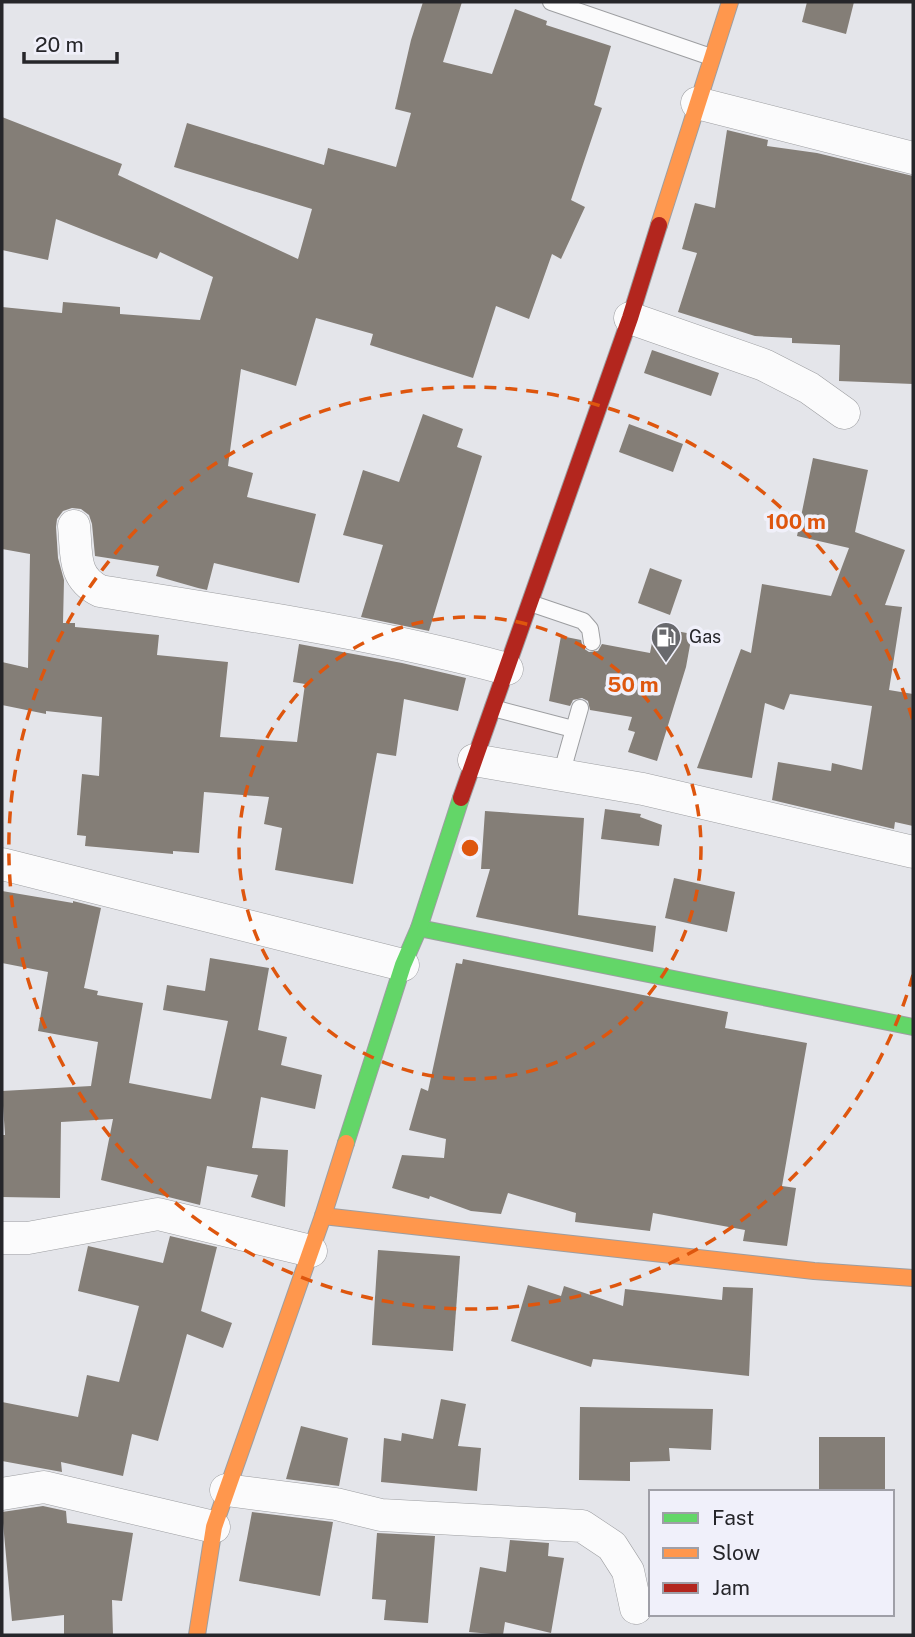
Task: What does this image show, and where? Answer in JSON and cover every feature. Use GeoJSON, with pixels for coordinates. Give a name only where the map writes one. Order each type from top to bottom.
{"type":"FeatureCollection","features":[{"type":"Feature","properties":{"kind":"main road"},"geometry":{"type":"LineString","coordinates":[[197,1635],[214,1527],[226,1490],[323,1216],[403,965],[419,928],[474,760],[630,318],[730,2]]}},
{"type":"Feature","properties":{"kind":"main road"},"geometry":{"type":"LineString","coordinates":[[419,928],[913,1027]]}},
{"type":"Feature","properties":{"kind":"main road"},"geometry":{"type":"LineString","coordinates":[[323,1216],[814,1270],[913,1278]]}},
{"type":"Feature","properties":{"kind":"street"},"geometry":{"type":"LineString","coordinates":[[697,103],[913,158]]}},
{"type":"Feature","properties":{"kind":"street"},"geometry":{"type":"LineString","coordinates":[[630,318],[764,365],[809,388],[844,413]]}},
{"type":"Feature","properties":{"kind":"street"},"geometry":{"type":"LineString","coordinates":[[74,526],[79,574],[88,585],[100,591],[315,626],[433,649],[506,669]]}},
{"type":"Feature","properties":{"kind":"street"},"geometry":{"type":"LineString","coordinates":[[474,760],[643,789],[913,852]]}},
{"type":"Feature","properties":{"kind":"street"},"geometry":{"type":"LineString","coordinates":[[2,863],[403,965]]}},
{"type":"Feature","properties":{"kind":"street"},"geometry":{"type":"LineString","coordinates":[[2,1238],[28,1238],[158,1214],[311,1251]]}},
{"type":"Feature","properties":{"kind":"street"},"geometry":{"type":"LineString","coordinates":[[2,1494],[44,1487],[214,1527]]}},
{"type":"Feature","properties":{"kind":"street"},"geometry":{"type":"LineString","coordinates":[[226,1490],[336,1504],[381,1515],[582,1527],[612,1546],[628,1571],[636,1608]]}},
{"type":"Feature","properties":{"kind":"lane"},"geometry":{"type":"LineString","coordinates":[[551,2],[711,57]]}},
{"type":"Feature","properties":{"kind":"lane"},"geometry":{"type":"LineString","coordinates":[[530,603],[583,621],[590,629],[592,642]]}},
{"type":"Feature","properties":{"kind":"lane"},"geometry":{"type":"LineString","coordinates":[[493,708],[573,729]]}},
{"type":"Feature","properties":{"kind":"lane"},"geometry":{"type":"LineString","coordinates":[[561,775],[580,708]]}},
{"type":"Feature","properties":{"kind":"building"},"geometry":{"type":"Polygon","coordinates":[[[423,2],[462,2],[443,62],[492,74],[515,9],[547,21],[546,25],[611,46],[594,105],[602,108],[571,200],[585,207],[561,259],[552,254],[529,319],[496,306],[473,378],[370,345],[373,334],[316,318],[296,386],[241,369],[228,466],[253,473],[247,497],[316,514],[299,583],[214,563],[207,590],[198,588],[156,576],[159,566],[95,556],[92,524],[89,515],[81,509],[63,511],[57,519],[56,527],[58,558],[64,580],[63,623],[75,623],[75,627],[159,635],[157,655],[228,662],[220,737],[297,742],[305,684],[293,682],[299,644],[466,678],[458,711],[404,699],[396,756],[377,753],[353,884],[275,870],[282,828],[264,824],[269,797],[204,792],[199,853],[173,851],[173,854],[85,846],[86,836],[77,835],[82,774],[99,776],[102,717],[46,711],[46,714],[2,705],[2,662],[28,668],[30,554],[2,549],[2,307],[62,313],[63,302],[120,307],[120,314],[200,320],[213,277],[160,252],[157,259],[56,219],[48,260],[2,250],[2,117],[122,164],[118,175],[298,259],[312,209],[174,167],[187,123],[324,165],[328,148],[396,167],[411,113],[395,109],[423,2]]]}},
{"type":"Feature","properties":{"kind":"building"},"geometry":{"type":"Polygon","coordinates":[[[807,2],[854,2],[846,34],[802,22],[807,2]]]}},
{"type":"Feature","properties":{"kind":"building"},"geometry":{"type":"Polygon","coordinates":[[[727,130],[768,140],[767,146],[817,153],[913,176],[913,384],[839,381],[840,345],[792,343],[792,338],[755,336],[678,312],[697,253],[682,249],[695,203],[715,208],[727,130]]]}},
{"type":"Feature","properties":{"kind":"building"},"geometry":{"type":"Polygon","coordinates":[[[652,350],[719,373],[711,396],[644,373],[652,350]]]}},
{"type":"Feature","properties":{"kind":"building"},"geometry":{"type":"Polygon","coordinates":[[[423,414],[463,429],[457,447],[482,456],[429,631],[361,617],[383,545],[343,535],[363,470],[399,482],[423,414]]]}},
{"type":"Feature","properties":{"kind":"building"},"geometry":{"type":"Polygon","coordinates":[[[629,424],[683,444],[673,472],[619,452],[629,424]]]}},
{"type":"Feature","properties":{"kind":"building"},"geometry":{"type":"Polygon","coordinates":[[[813,458],[868,470],[855,532],[905,550],[885,605],[902,607],[889,690],[913,694],[913,826],[895,822],[894,829],[772,800],[778,762],[831,771],[832,763],[862,770],[872,706],[790,694],[784,710],[765,703],[752,778],[697,768],[741,649],[751,653],[762,584],[831,596],[849,548],[797,536],[813,458]]]}},
{"type":"Feature","properties":{"kind":"building"},"geometry":{"type":"Polygon","coordinates":[[[650,568],[682,580],[670,615],[638,603],[650,568]]]}},
{"type":"Feature","properties":{"kind":"building"},"geometry":{"type":"Polygon","coordinates":[[[655,627],[692,634],[686,667],[657,761],[628,752],[635,732],[628,730],[632,717],[590,710],[588,701],[582,698],[573,700],[570,706],[549,701],[561,636],[581,640],[583,648],[589,652],[598,651],[602,644],[650,653],[655,627]]]}},
{"type":"Feature","properties":{"kind":"building"},"geometry":{"type":"Polygon","coordinates":[[[605,809],[641,814],[640,817],[662,825],[659,846],[601,839],[605,809]]]}},
{"type":"Feature","properties":{"kind":"building"},"geometry":{"type":"Polygon","coordinates":[[[485,811],[584,818],[578,915],[656,926],[653,952],[476,917],[490,869],[481,869],[485,811]]]}},
{"type":"Feature","properties":{"kind":"building"},"geometry":{"type":"Polygon","coordinates":[[[674,878],[735,892],[727,932],[665,918],[674,878]]]}},
{"type":"Feature","properties":{"kind":"building"},"geometry":{"type":"Polygon","coordinates":[[[2,891],[73,901],[101,908],[84,988],[98,991],[97,995],[143,1003],[129,1083],[211,1099],[228,1021],[163,1010],[167,985],[205,991],[210,958],[269,968],[258,1030],[287,1037],[281,1065],[322,1075],[315,1109],[261,1097],[252,1148],[288,1150],[285,1207],[251,1197],[258,1175],[207,1166],[200,1205],[101,1180],[113,1119],[61,1122],[60,1198],[2,1197],[2,1135],[5,1135],[2,1091],[91,1086],[98,1042],[38,1031],[48,972],[2,963],[2,891]]]}},
{"type":"Feature","properties":{"kind":"building"},"geometry":{"type":"Polygon","coordinates":[[[463,959],[728,1012],[725,1028],[807,1043],[782,1186],[796,1188],[787,1246],[743,1241],[745,1230],[653,1213],[650,1231],[575,1222],[576,1213],[508,1193],[501,1214],[471,1211],[430,1196],[429,1199],[392,1188],[402,1155],[444,1158],[446,1139],[409,1130],[421,1088],[428,1091],[456,963],[462,964],[463,959]]]}},
{"type":"Feature","properties":{"kind":"building"},"geometry":{"type":"Polygon","coordinates":[[[170,1236],[217,1247],[201,1311],[232,1323],[223,1348],[187,1334],[158,1441],[132,1434],[123,1476],[61,1462],[62,1472],[2,1461],[2,1402],[78,1417],[87,1375],[119,1382],[139,1306],[78,1291],[88,1246],[163,1263],[170,1236]]]}},
{"type":"Feature","properties":{"kind":"building"},"geometry":{"type":"Polygon","coordinates":[[[378,1250],[460,1256],[453,1351],[372,1345],[378,1250]]]}},
{"type":"Feature","properties":{"kind":"building"},"geometry":{"type":"Polygon","coordinates":[[[528,1285],[561,1296],[564,1286],[623,1306],[625,1289],[722,1300],[723,1287],[753,1288],[749,1376],[593,1359],[591,1367],[511,1341],[528,1285]]]}},
{"type":"Feature","properties":{"kind":"building"},"geometry":{"type":"Polygon","coordinates":[[[441,1399],[466,1404],[458,1446],[481,1448],[477,1491],[381,1482],[384,1438],[401,1441],[402,1433],[433,1439],[441,1399]]]}},
{"type":"Feature","properties":{"kind":"building"},"geometry":{"type":"Polygon","coordinates":[[[580,1407],[713,1409],[711,1450],[669,1448],[670,1461],[630,1462],[630,1481],[579,1480],[580,1407]]]}},
{"type":"Feature","properties":{"kind":"building"},"geometry":{"type":"Polygon","coordinates":[[[301,1426],[348,1438],[339,1486],[286,1479],[301,1426]]]}},
{"type":"Feature","properties":{"kind":"building"},"geometry":{"type":"Polygon","coordinates":[[[819,1437],[885,1437],[885,1490],[819,1490],[819,1437]]]}},
{"type":"Feature","properties":{"kind":"building"},"geometry":{"type":"Polygon","coordinates":[[[43,1506],[66,1511],[67,1523],[133,1533],[122,1601],[112,1600],[113,1635],[64,1635],[64,1615],[12,1621],[2,1512],[43,1506]]]}},
{"type":"Feature","properties":{"kind":"building"},"geometry":{"type":"Polygon","coordinates":[[[252,1512],[333,1522],[320,1596],[239,1581],[252,1512]]]}},
{"type":"Feature","properties":{"kind":"building"},"geometry":{"type":"Polygon","coordinates":[[[377,1533],[435,1536],[428,1623],[384,1620],[386,1600],[372,1599],[377,1533]]]}},
{"type":"Feature","properties":{"kind":"building"},"geometry":{"type":"Polygon","coordinates":[[[510,1540],[549,1543],[548,1556],[564,1558],[551,1633],[505,1622],[503,1635],[469,1632],[480,1567],[506,1572],[510,1540]]]}},
{"type":"Feature","properties":{"kind":"traffic: fast"},"geometry":{"type":"LineString","coordinates":[[346,1143],[403,965],[419,928],[461,798]]}},
{"type":"Feature","properties":{"kind":"traffic: fast"},"geometry":{"type":"LineString","coordinates":[[419,928],[913,1027]]}},
{"type":"Feature","properties":{"kind":"traffic: slow"},"geometry":{"type":"LineString","coordinates":[[659,225],[730,2]]}},
{"type":"Feature","properties":{"kind":"traffic: slow"},"geometry":{"type":"LineString","coordinates":[[197,1635],[214,1527],[346,1143]]}},
{"type":"Feature","properties":{"kind":"traffic: slow"},"geometry":{"type":"LineString","coordinates":[[323,1216],[814,1271],[913,1278]]}},
{"type":"Feature","properties":{"kind":"traffic: jam"},"geometry":{"type":"LineString","coordinates":[[461,798],[630,318],[659,225]]}},
{"type":"Feature","properties":{"kind":"place","name":"Gas"},"geometry":{"type":"Point","coordinates":[666,664]}}]}
